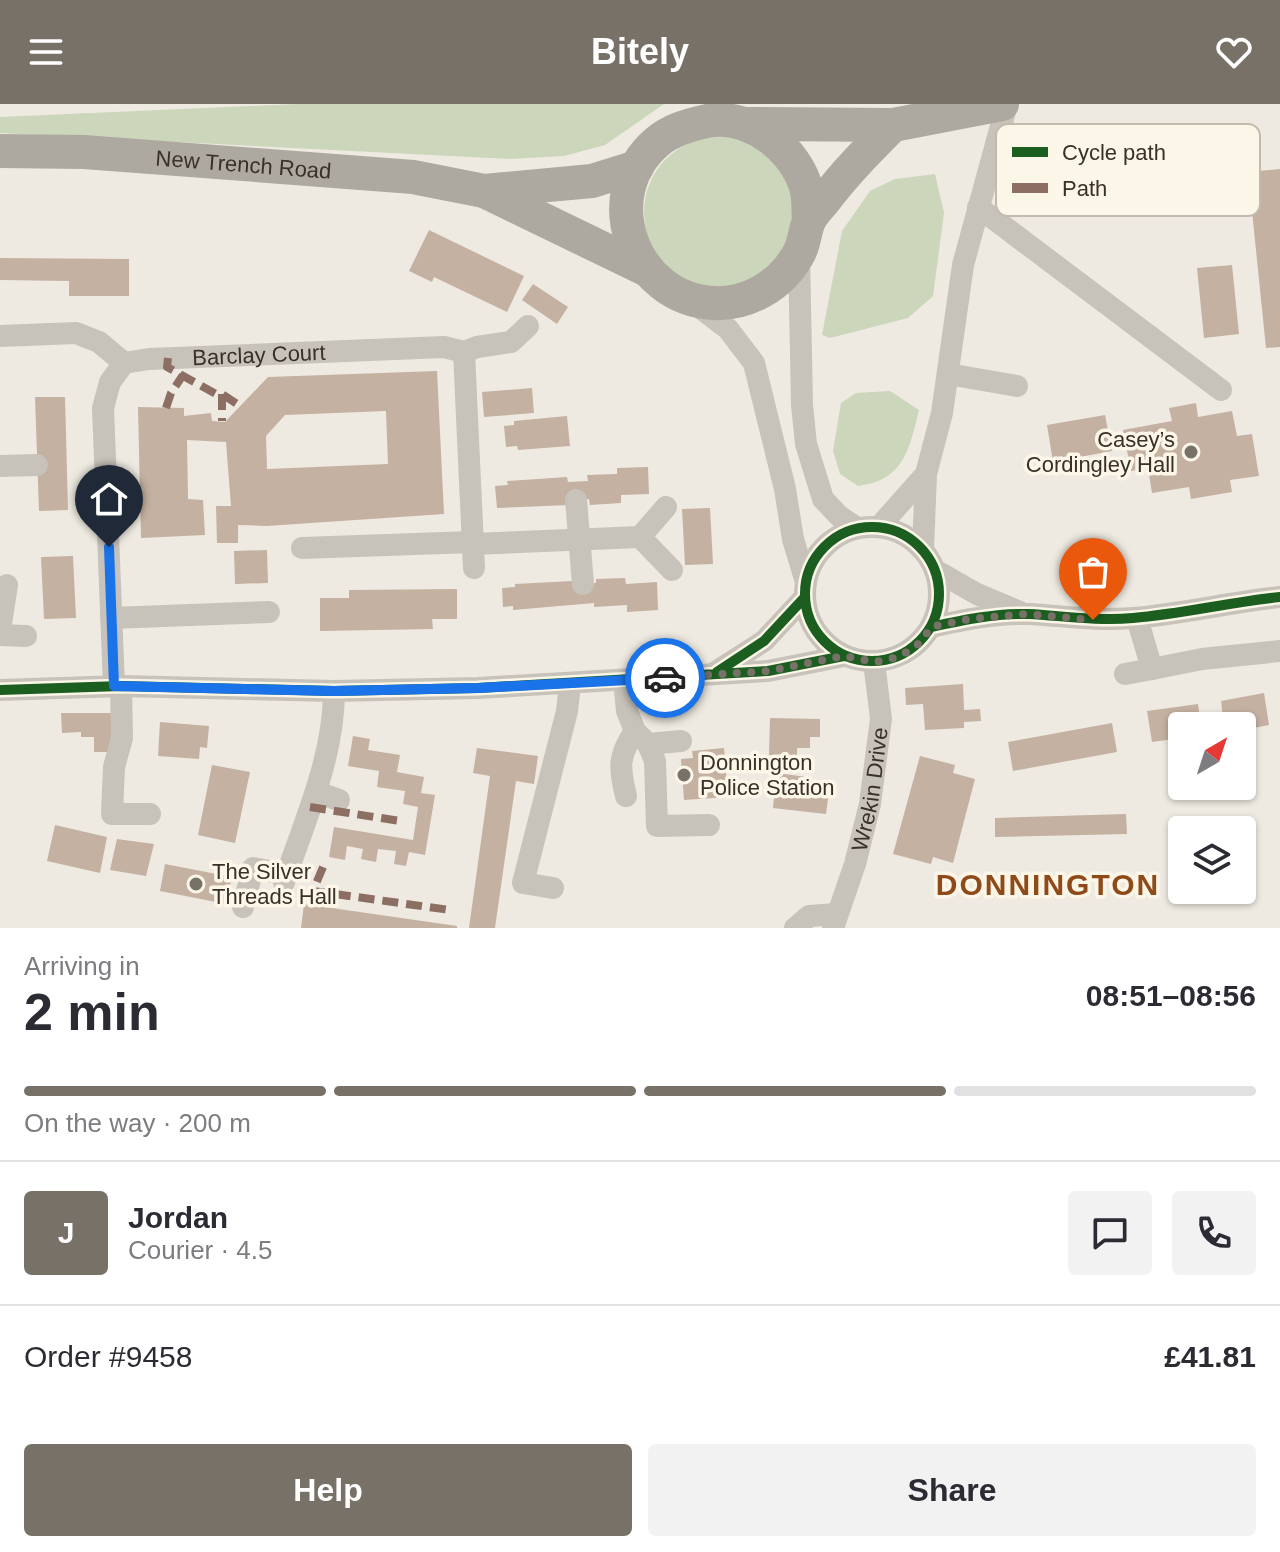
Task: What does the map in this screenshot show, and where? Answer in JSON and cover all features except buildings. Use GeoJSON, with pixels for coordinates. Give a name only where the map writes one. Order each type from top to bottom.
{"type":"FeatureCollection","features":[{"type":"Feature","properties":{"kind":"highway"},"geometry":{"type":"LineString","coordinates":[[893,125],[847,170],[809,221],[799,254],[784,275],[764,291],[739,301],[713,304],[688,299],[664,287],[645,269],[632,246],[625,220],[627,192],[637,167],[657,142],[684,126],[715,120],[746,124],[893,125],[1004,104]]}},
{"type":"Feature","properties":{"kind":"highway"},"geometry":{"type":"LineString","coordinates":[[746,124],[774,139],[795,162],[807,190],[809,221]]}},
{"type":"Feature","properties":{"kind":"highway","name":"New Trench Road"},"geometry":{"type":"LineString","coordinates":[[0,151],[84,152],[413,177],[484,191],[645,269]]}},
{"type":"Feature","properties":{"kind":"highway","name":"New Trench Road"},"geometry":{"type":"LineString","coordinates":[[484,191],[592,181],[637,167]]}},
{"type":"Feature","properties":{"kind":"street"},"geometry":{"type":"LineString","coordinates":[[999,124],[1004,104]]}},
{"type":"Feature","properties":{"kind":"street"},"geometry":{"type":"LineString","coordinates":[[923,550],[926,474],[942,413],[963,265],[996,136]]}},
{"type":"Feature","properties":{"kind":"street"},"geometry":{"type":"LineString","coordinates":[[978,207],[1221,390]]}},
{"type":"Feature","properties":{"kind":"street"},"geometry":{"type":"LineString","coordinates":[[0,690],[118,686],[334,691],[570,684],[768,671],[844,656],[874,662],[907,652],[921,642],[931,627],[940,599],[935,570],[923,550],[910,538],[895,531],[868,528],[839,516],[823,499],[806,444],[802,405],[799,254]]}},
{"type":"Feature","properties":{"kind":"street"},"geometry":{"type":"LineString","coordinates":[[688,299],[728,329],[754,363],[785,489],[807,612],[821,638],[844,656]]}},
{"type":"Feature","properties":{"kind":"street","name":"Barclay Court"},"geometry":{"type":"LineString","coordinates":[[124,363],[149,359],[444,347],[464,352],[511,342],[528,326]]}},
{"type":"Feature","properties":{"kind":"street"},"geometry":{"type":"LineString","coordinates":[[0,336],[76,333],[99,342],[124,363],[110,382],[103,408],[111,618],[122,738],[114,767],[112,814],[150,814]]}},
{"type":"Feature","properties":{"kind":"street"},"geometry":{"type":"LineString","coordinates":[[464,352],[474,568]]}},
{"type":"Feature","properties":{"kind":"street"},"geometry":{"type":"LineString","coordinates":[[948,374],[1017,386]]}},
{"type":"Feature","properties":{"kind":"street"},"geometry":{"type":"LineString","coordinates":[[0,466],[37,465]]}},
{"type":"Feature","properties":{"kind":"street"},"geometry":{"type":"LineString","coordinates":[[713,674],[764,641],[805,590],[818,553],[829,542],[868,528],[926,474]]}},
{"type":"Feature","properties":{"kind":"street"},"geometry":{"type":"LineString","coordinates":[[576,500],[583,584]]}},
{"type":"Feature","properties":{"kind":"street"},"geometry":{"type":"LineString","coordinates":[[302,548],[640,537],[666,507]]}},
{"type":"Feature","properties":{"kind":"street"},"geometry":{"type":"LineString","coordinates":[[640,537],[672,570]]}},
{"type":"Feature","properties":{"kind":"street"},"geometry":{"type":"LineString","coordinates":[[935,570],[977,594],[1026,614]]}},
{"type":"Feature","properties":{"kind":"street"},"geometry":{"type":"LineString","coordinates":[[7,585],[0,632],[26,636]]}},
{"type":"Feature","properties":{"kind":"street"},"geometry":{"type":"LineString","coordinates":[[931,627],[969,619],[1026,614],[1093,620],[1137,618],[1280,597]]}},
{"type":"Feature","properties":{"kind":"street"},"geometry":{"type":"LineString","coordinates":[[111,618],[269,612]]}},
{"type":"Feature","properties":{"kind":"street"},"geometry":{"type":"LineString","coordinates":[[1137,618],[1152,669]]}},
{"type":"Feature","properties":{"kind":"street"},"geometry":{"type":"LineString","coordinates":[[1125,674],[1202,659],[1280,651]]}},
{"type":"Feature","properties":{"kind":"street","name":"Wrekin Drive"},"geometry":{"type":"LineString","coordinates":[[795,928],[809,916],[834,921],[855,864],[870,804],[881,719],[874,662]]}},
{"type":"Feature","properties":{"kind":"street"},"geometry":{"type":"LineString","coordinates":[[624,680],[627,711],[655,761],[657,826],[709,825]]}},
{"type":"Feature","properties":{"kind":"street"},"geometry":{"type":"LineString","coordinates":[[553,888],[523,883],[567,711],[570,684]]}},
{"type":"Feature","properties":{"kind":"street"},"geometry":{"type":"LineString","coordinates":[[243,907],[253,868],[285,878],[316,792],[334,719],[334,691]]}},
{"type":"Feature","properties":{"kind":"street"},"geometry":{"type":"LineString","coordinates":[[626,796],[619,766],[627,743],[642,738],[681,741]]}},
{"type":"Feature","properties":{"kind":"street"},"geometry":{"type":"LineString","coordinates":[[316,792],[339,800]]}},
{"type":"Feature","properties":{"kind":"green space"},"geometry":{"type":"Polygon","coordinates":[[[298,104],[664,104],[605,145],[564,156],[510,159],[0,133],[0,117],[298,104]]]}},
{"type":"Feature","properties":{"kind":"green space"},"geometry":{"type":"Polygon","coordinates":[[[719,137],[748,142],[772,159],[789,183],[794,212],[789,241],[772,265],[748,282],[719,287],[690,282],[666,265],[649,241],[644,212],[649,183],[666,159],[690,142],[719,137]]]}},
{"type":"Feature","properties":{"kind":"green space"},"geometry":{"type":"Polygon","coordinates":[[[935,174],[944,213],[933,296],[908,318],[830,338],[822,335],[842,231],[870,191],[895,179],[935,174]]]}},
{"type":"Feature","properties":{"kind":"green space"},"geometry":{"type":"Polygon","coordinates":[[[890,391],[919,410],[912,438],[895,470],[873,483],[858,486],[840,474],[833,451],[841,403],[856,393],[890,391]]]}},
{"type":"Feature","properties":{"kind":"marked path"},"geometry":{"type":"LineString","coordinates":[[168,358],[167,367],[240,406]]}},
{"type":"Feature","properties":{"kind":"marked path"},"geometry":{"type":"LineString","coordinates":[[166,408],[171,393],[183,375]]}},
{"type":"Feature","properties":{"kind":"marked path"},"geometry":{"type":"LineString","coordinates":[[222,394],[222,421]]}},
{"type":"Feature","properties":{"kind":"marked path"},"geometry":{"type":"LineString","coordinates":[[310,807],[400,821]]}},
{"type":"Feature","properties":{"kind":"marked path"},"geometry":{"type":"LineString","coordinates":[[323,867],[313,891],[450,910]]}},
{"type":"Feature","properties":{"kind":"cycle path"},"geometry":{"type":"LineString","coordinates":[[872,527],[898,532],[920,546],[934,568],[939,594],[934,620],[920,642],[898,656],[872,661],[846,656],[824,642],[810,620],[805,594],[810,568],[824,546],[846,532],[872,527]]}},
{"type":"Feature","properties":{"kind":"cycle path"},"geometry":{"type":"LineString","coordinates":[[717,672],[764,641],[805,597]]}},
{"type":"Feature","properties":{"kind":"cycle path"},"geometry":{"type":"LineString","coordinates":[[931,627],[1017,614],[1133,618],[1280,597]]}},
{"type":"Feature","properties":{"kind":"cycle path"},"geometry":{"type":"LineString","coordinates":[[0,690],[121,686],[334,691],[478,688],[768,671],[844,656]]}},
{"type":"Feature","properties":{"kind":"way so far"},"geometry":{"type":"LineString","coordinates":[[665,678],[768,671],[844,656],[874,662],[891,659],[921,642],[931,627],[969,619],[1026,614],[1093,620]]}},
{"type":"Feature","properties":{"kind":"place","name":"Casey’s Cordingley Hall"},"geometry":{"type":"Point","coordinates":[1191,452]}},
{"type":"Feature","properties":{"kind":"place","name":"Donnington Police Station"},"geometry":{"type":"Point","coordinates":[684,775]}},
{"type":"Feature","properties":{"kind":"place","name":"The Silver Threads Hall"},"geometry":{"type":"Point","coordinates":[196,884]}},
{"type":"Feature","properties":{"kind":"district","name":"DONNINGTON"},"geometry":{"type":"Point","coordinates":[1048,884]}},
{"type":"Feature","properties":{"kind":"route"},"geometry":{"type":"LineString","coordinates":[[109,547],[114,686],[334,691],[478,688],[665,678]]}}]}
